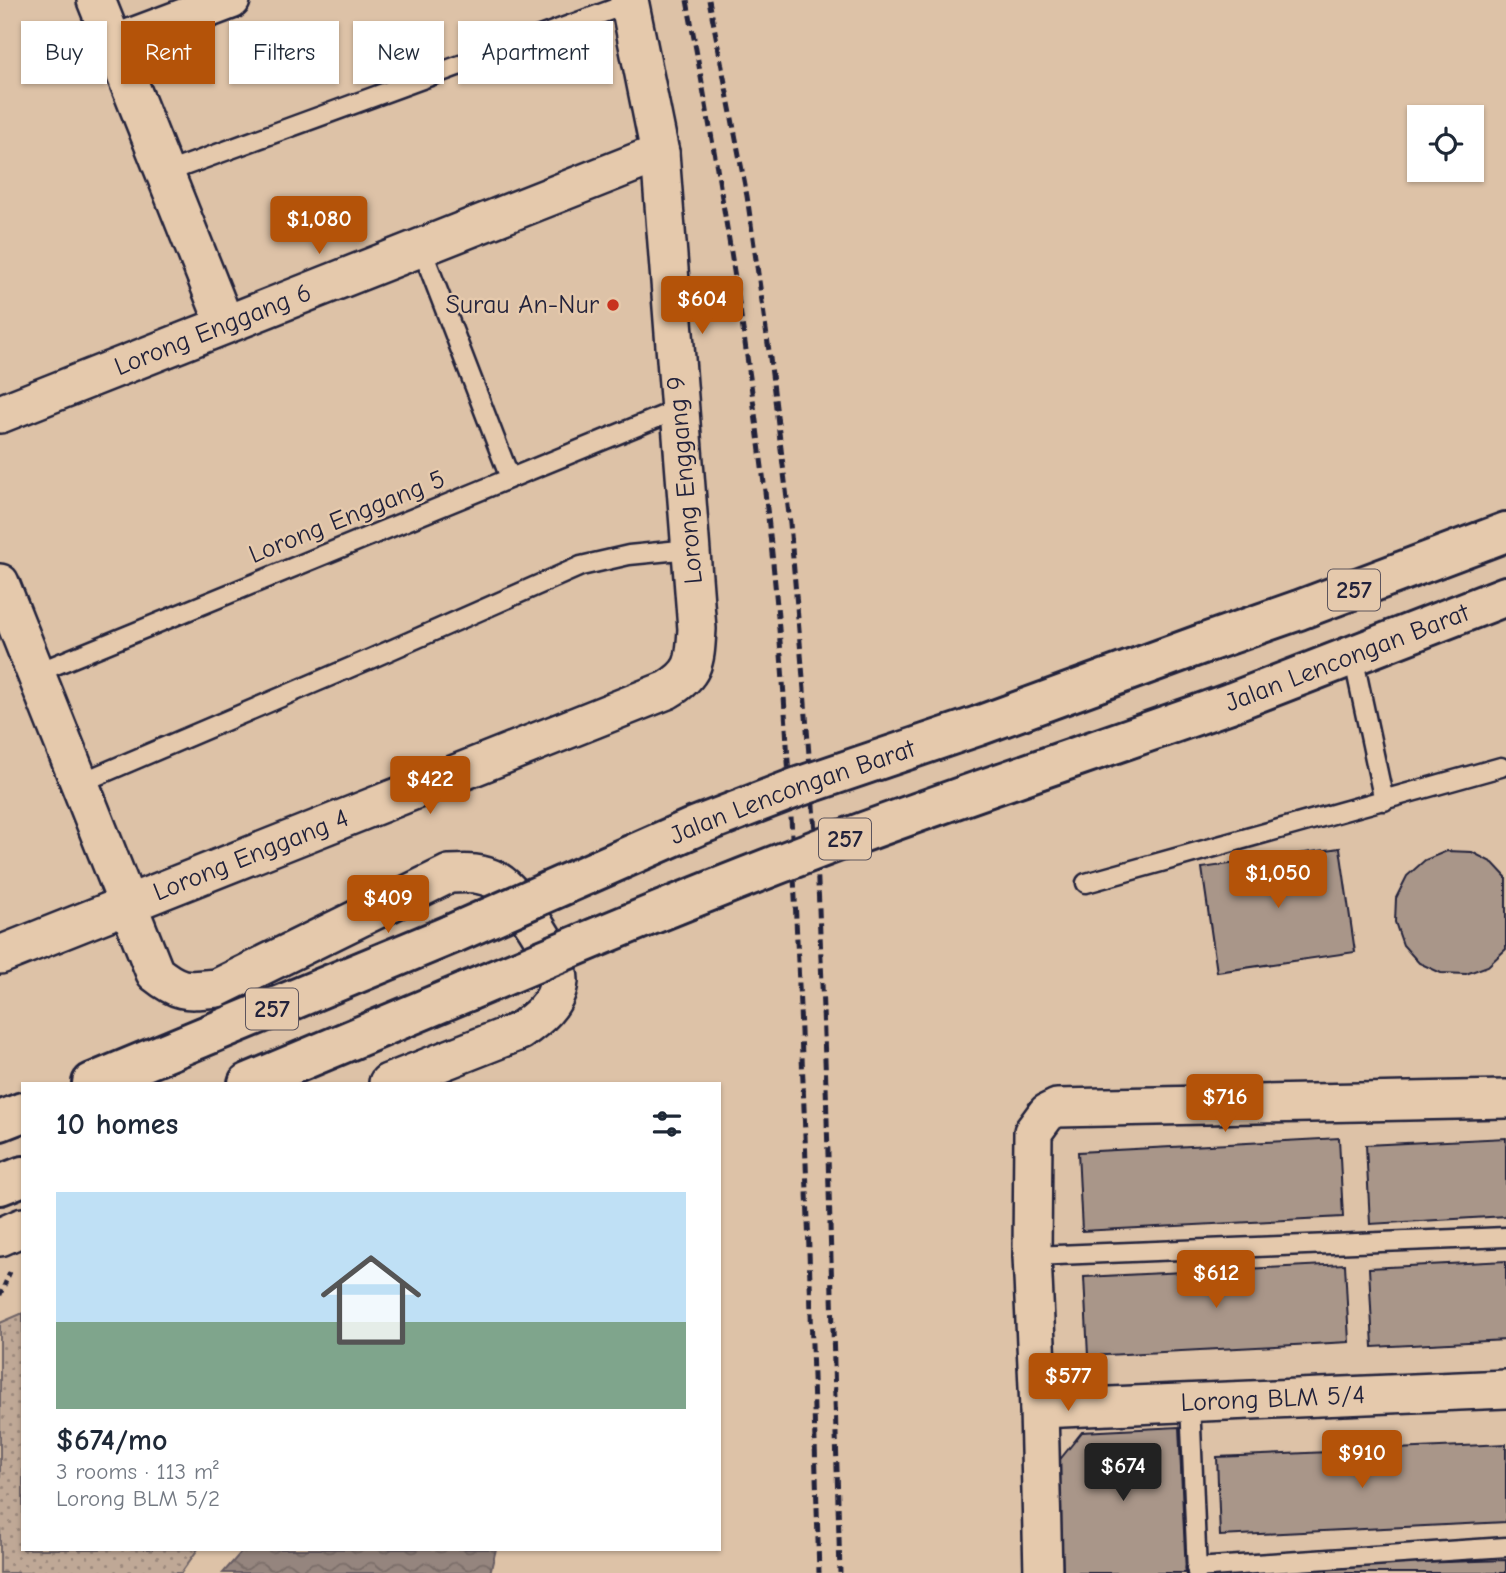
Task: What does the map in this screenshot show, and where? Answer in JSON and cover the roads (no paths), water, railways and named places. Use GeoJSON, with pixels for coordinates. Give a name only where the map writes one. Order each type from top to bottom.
{"type":"FeatureCollection","features":[{"type":"Feature","properties":{"kind":"highway","name":"Jalan Lencongan Barat"},"geometry":{"type":"LineString","coordinates":[[94,1082],[452,934],[686,831],[760,802],[1299,610],[1506,532]]}},
{"type":"Feature","properties":{"kind":"highway","name":"Jalan Lencongan Barat"},"geometry":{"type":"LineString","coordinates":[[249,1082],[616,929],[821,848],[1230,704],[1506,596]]}},
{"type":"Feature","properties":{"kind":"highway"},"geometry":{"type":"LineString","coordinates":[[1444,620],[1506,616]]}},
{"type":"Feature","properties":{"kind":"highway"},"geometry":{"type":"LineString","coordinates":[[0,1121],[21,1113]]}},
{"type":"Feature","properties":{"kind":"highway"},"geometry":{"type":"LineString","coordinates":[[0,1185],[21,1177]]}},
{"type":"Feature","properties":{"kind":"street"},"geometry":{"type":"LineString","coordinates":[[96,0],[225,324]]}},
{"type":"Feature","properties":{"kind":"street"},"geometry":{"type":"LineString","coordinates":[[114,44],[230,0]]}},
{"type":"Feature","properties":{"kind":"street","name":"Lorong Enggang 9"},"geometry":{"type":"LineString","coordinates":[[629,2],[660,153],[697,629],[695,658],[691,670]]}},
{"type":"Feature","properties":{"kind":"street","name":"Lorong Enggang 6"},"geometry":{"type":"LineString","coordinates":[[0,414],[660,153]]}},
{"type":"Feature","properties":{"kind":"street","name":"Lorong Enggang 4"},"geometry":{"type":"LineString","coordinates":[[0,583],[128,905],[667,690],[682,681],[691,670]]}},
{"type":"Feature","properties":{"kind":"street"},"geometry":{"type":"LineString","coordinates":[[0,955],[128,905],[155,973],[184,991],[217,988],[449,874],[473,872],[499,882],[528,912],[557,965],[559,982],[552,1002],[520,1031],[391,1082]]}},
{"type":"Feature","properties":{"kind":"street"},"geometry":{"type":"LineString","coordinates":[[1043,1573],[1032,1256],[1033,1132],[1047,1112],[1058,1108],[1506,1099]]}},
{"type":"Feature","properties":{"kind":"street"},"geometry":{"type":"LineString","coordinates":[[0,1237],[21,1228]]}},
{"type":"Feature","properties":{"kind":"street","name":"Lorong BLM 5/4"},"geometry":{"type":"LineString","coordinates":[[1039,1409],[1506,1389]]}},
{"type":"Feature","properties":{"kind":"lane"},"geometry":{"type":"LineString","coordinates":[[165,173],[629,2]]}},
{"type":"Feature","properties":{"kind":"lane"},"geometry":{"type":"LineString","coordinates":[[421,247],[510,478]]}},
{"type":"Feature","properties":{"kind":"lane","name":"Lorong Enggang 5"},"geometry":{"type":"LineString","coordinates":[[36,673],[679,410]]}},
{"type":"Feature","properties":{"kind":"lane"},"geometry":{"type":"LineString","coordinates":[[80,783],[581,566],[629,555],[690,550]]}},
{"type":"Feature","properties":{"kind":"lane"},"geometry":{"type":"LineString","coordinates":[[1353,656],[1384,801]]}},
{"type":"Feature","properties":{"kind":"lane"},"geometry":{"type":"LineString","coordinates":[[1086,883],[1502,767]]}},
{"type":"Feature","properties":{"kind":"lane"},"geometry":{"type":"LineString","coordinates":[[1032,1256],[1506,1237]]}},
{"type":"Feature","properties":{"kind":"lane"},"geometry":{"type":"LineString","coordinates":[[1190,1402],[1196,1571],[1506,1547]]}},
{"type":"Feature","properties":{"kind":"water"},"geometry":{"type":"Polygon","coordinates":[[[242,1551],[496,1551],[490,1573],[223,1573],[242,1551]]]}},
{"type":"Feature","properties":{"kind":"railway"},"geometry":{"type":"LineString","coordinates":[[687,0],[743,328],[769,526],[778,619],[799,982],[819,1573]]}},
{"type":"Feature","properties":{"kind":"railway"},"geometry":{"type":"LineString","coordinates":[[709,0],[747,196],[770,358],[790,523],[804,690],[817,858],[840,1573]]}},
{"type":"Feature","properties":{"kind":"place","name":"Surau An-Nur"},"geometry":{"type":"Point","coordinates":[613,305]}}]}
